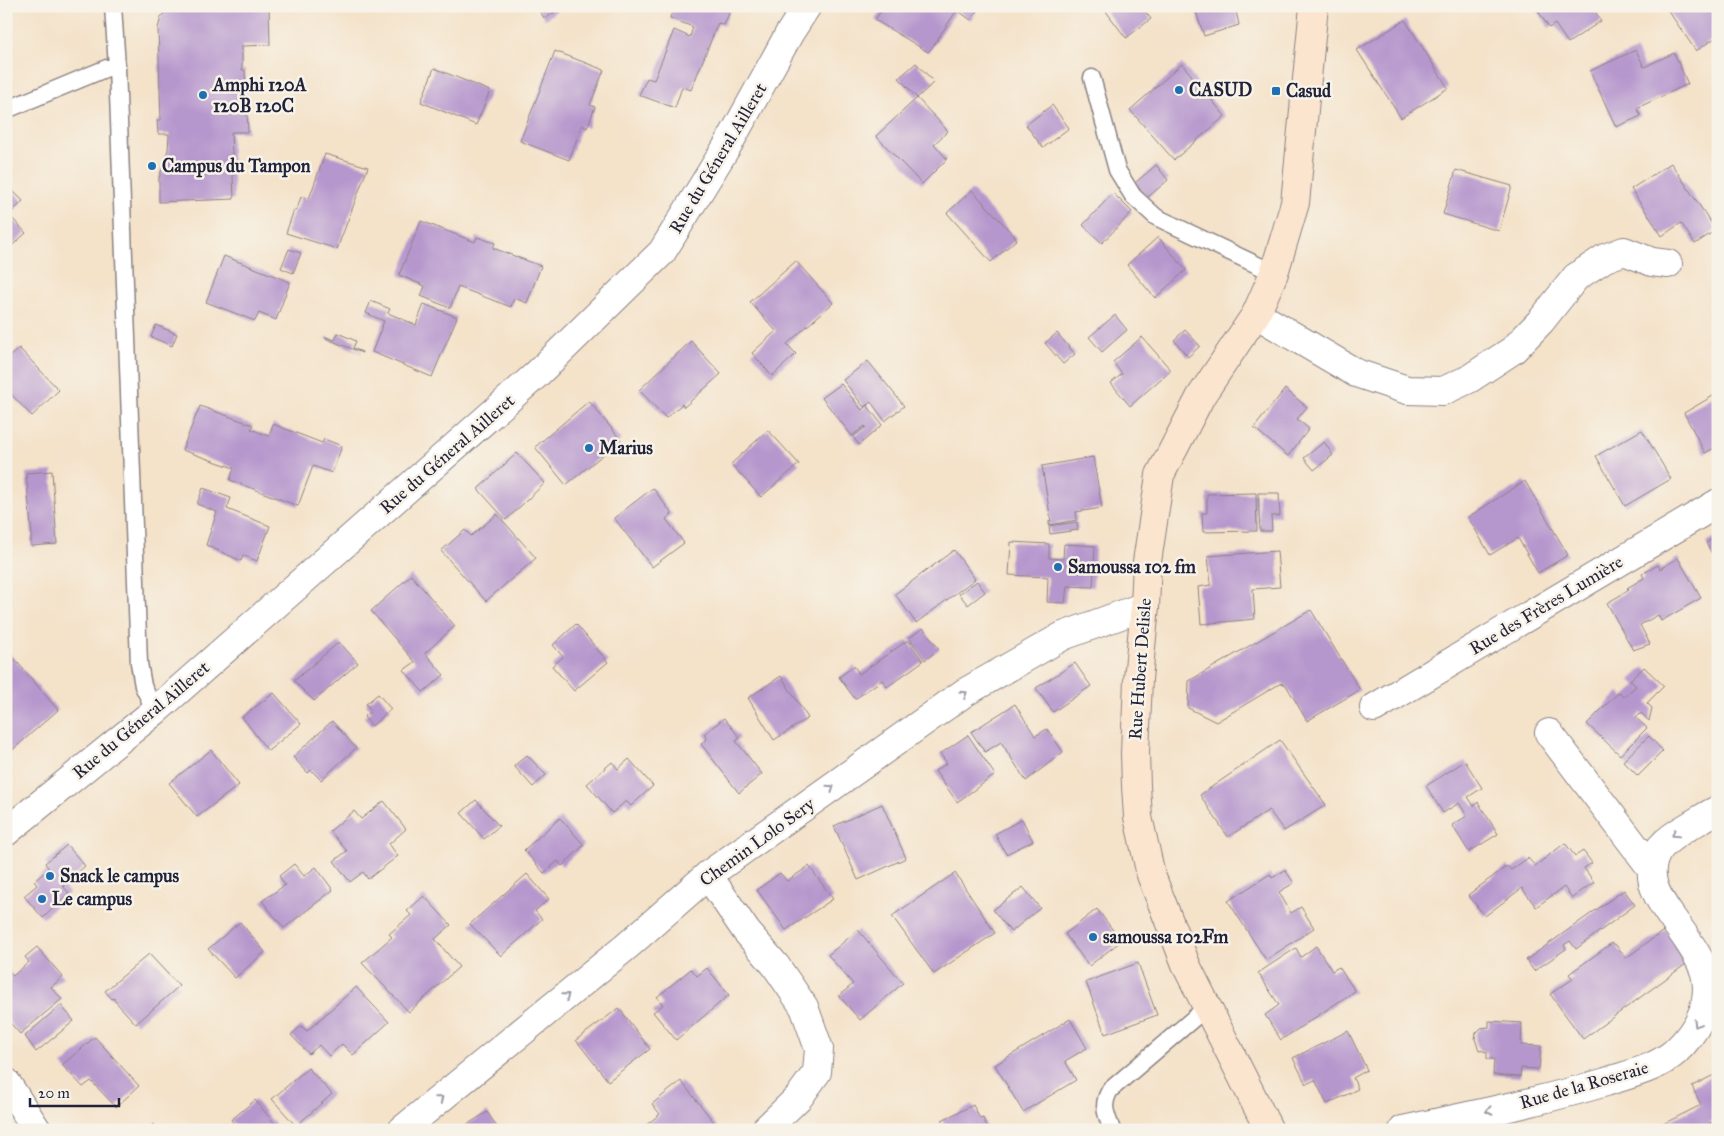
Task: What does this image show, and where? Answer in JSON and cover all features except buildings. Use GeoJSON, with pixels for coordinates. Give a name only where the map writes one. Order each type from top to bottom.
{"type":"FeatureCollection","features":[{"type":"Feature","properties":{"kind":"main road","name":"Rue Hubert Delisle"},"geometry":{"type":"LineString","coordinates":[[1269,1130],[1187,967],[1151,875],[1138,818],[1135,753],[1138,680],[1147,562],[1160,475],[1201,396],[1256,314],[1274,272],[1295,204],[1314,6]]}},
{"type":"Feature","properties":{"kind":"street","name":"Rue du Géneral Ailleret"},"geometry":{"type":"LineString","coordinates":[[6,832],[155,711],[536,375],[662,252],[729,143],[789,34],[807,6]]}},
{"type":"Feature","properties":{"kind":"street"},"geometry":{"type":"LineString","coordinates":[[1256,314],[1356,373],[1406,390],[1443,391],[1469,379],[1513,350],[1541,321],[1576,277],[1605,258],[1624,251],[1652,262],[1668,264]]}},
{"type":"Feature","properties":{"kind":"street","name":"Rue des Frères Lumière"},"geometry":{"type":"LineString","coordinates":[[1374,708],[1718,503]]}},
{"type":"Feature","properties":{"kind":"street","name":"Chemin Lolo Sery"},"geometry":{"type":"LineString","coordinates":[[402,1130],[627,946],[708,875],[964,693],[1062,636],[1145,606]]}},
{"type":"Feature","properties":{"kind":"street"},"geometry":{"type":"LineString","coordinates":[[1549,733],[1652,869]]}},
{"type":"Feature","properties":{"kind":"street"},"geometry":{"type":"LineString","coordinates":[[1652,869],[1661,845],[1671,836],[1718,810]]}},
{"type":"Feature","properties":{"kind":"street","name":"Rue de la Roseraie"},"geometry":{"type":"LineString","coordinates":[[1403,1130],[1558,1096],[1648,1068],[1674,1053],[1694,1030],[1703,1014],[1707,996],[1706,978],[1700,960],[1658,895],[1653,883],[1652,869]]}},
{"type":"Feature","properties":{"kind":"street"},"geometry":{"type":"LineString","coordinates":[[708,875],[746,932],[776,966],[804,1006],[819,1049],[817,1072],[799,1097],[765,1130]]}},
{"type":"Feature","properties":{"kind":"street"},"geometry":{"type":"LineString","coordinates":[[6,1082],[37,1130]]}},
{"type":"Feature","properties":{"kind":"lane"},"geometry":{"type":"LineString","coordinates":[[113,6],[117,67],[139,663],[143,686],[155,711]]}},
{"type":"Feature","properties":{"kind":"lane"},"geometry":{"type":"LineString","coordinates":[[6,110],[107,68],[117,67]]}},
{"type":"Feature","properties":{"kind":"lane"},"geometry":{"type":"LineString","coordinates":[[1092,78],[1117,170],[1133,196],[1156,217],[1274,272]]}},
{"type":"Feature","properties":{"kind":"lane"},"geometry":{"type":"LineString","coordinates":[[1112,1130],[1105,1112],[1105,1100],[1110,1090],[1208,1007]]}},
{"type":"Feature","properties":{"kind":"place","name":"CASUD"},"geometry":{"type":"Point","coordinates":[1179,90]}},
{"type":"Feature","properties":{"kind":"place","name":"Casud"},"geometry":{"type":"Point","coordinates":[1276,91]}},
{"type":"Feature","properties":{"kind":"place","name":"Amphi 120A 120B 120C"},"geometry":{"type":"Point","coordinates":[203,95]}},
{"type":"Feature","properties":{"kind":"place","name":"Campus du Tampon"},"geometry":{"type":"Point","coordinates":[152,166]}},
{"type":"Feature","properties":{"kind":"place","name":"Marius"},"geometry":{"type":"Point","coordinates":[589,448]}},
{"type":"Feature","properties":{"kind":"place","name":"Samoussa 102 fm"},"geometry":{"type":"Point","coordinates":[1058,567]}},
{"type":"Feature","properties":{"kind":"place","name":"Snack le campus"},"geometry":{"type":"Point","coordinates":[50,876]}},
{"type":"Feature","properties":{"kind":"place","name":"Le campus"},"geometry":{"type":"Point","coordinates":[42,899]}},
{"type":"Feature","properties":{"kind":"place","name":"samoussa 102Fm"},"geometry":{"type":"Point","coordinates":[1093,937]}}]}
